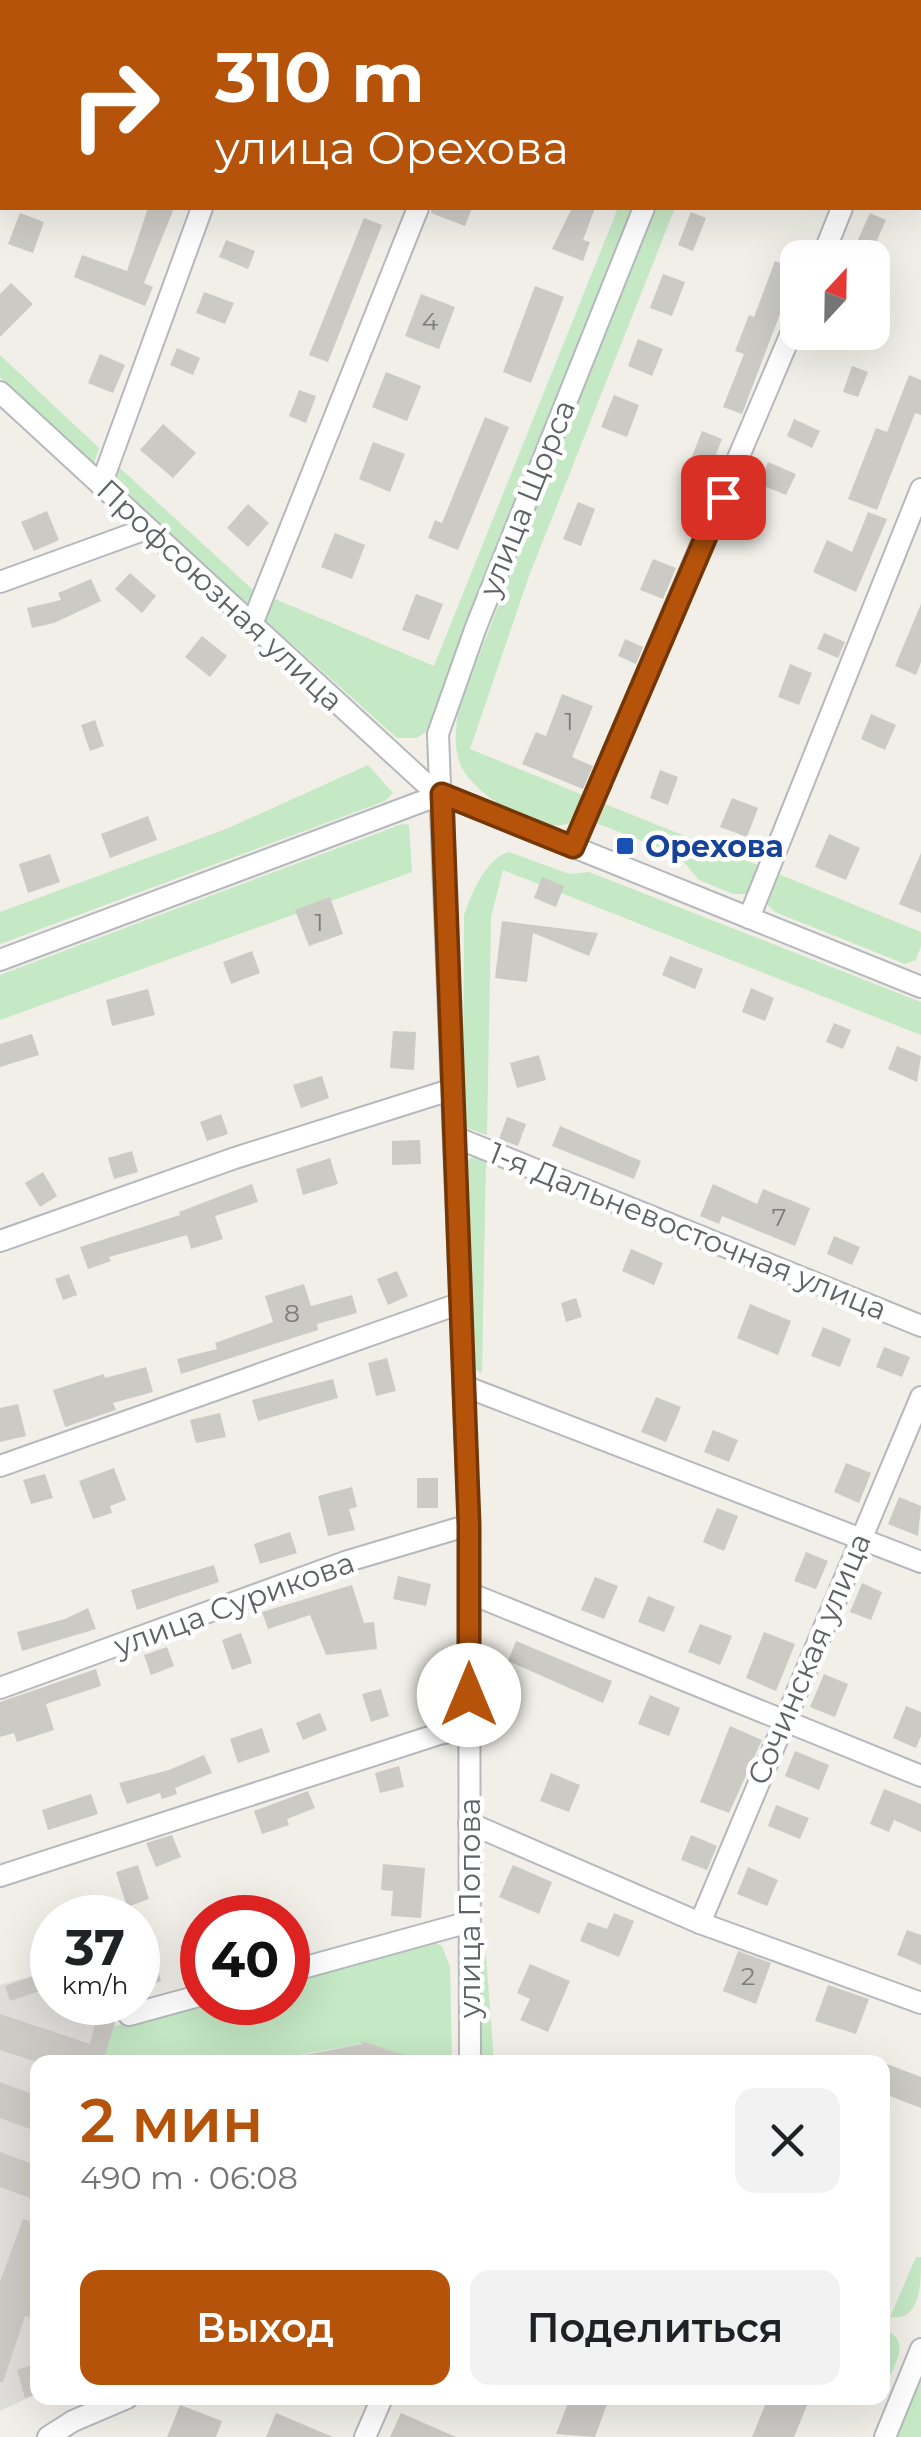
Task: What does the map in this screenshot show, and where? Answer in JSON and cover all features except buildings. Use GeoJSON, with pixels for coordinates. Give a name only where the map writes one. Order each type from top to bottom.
{"type":"FeatureCollection","features":[{"type":"Feature","properties":{"kind":"street"},"geometry":{"type":"LineString","coordinates":[[100,485],[201,210]]}},
{"type":"Feature","properties":{"kind":"street"},"geometry":{"type":"LineString","coordinates":[[252,624],[417,210]]}},
{"type":"Feature","properties":{"kind":"street","name":"улица Щорса"},"geometry":{"type":"LineString","coordinates":[[442,794],[438,734],[476,627],[643,210]]}},
{"type":"Feature","properties":{"kind":"street"},"geometry":{"type":"LineString","coordinates":[[829,240],[841,210]]}},
{"type":"Feature","properties":{"kind":"street"},"geometry":{"type":"LineString","coordinates":[[573,847],[784,350]]}},
{"type":"Feature","properties":{"kind":"street","name":"Профсоюзная улица"},"geometry":{"type":"LineString","coordinates":[[0,392],[426,784],[442,794],[917,985]]}},
{"type":"Feature","properties":{"kind":"street"},"geometry":{"type":"LineString","coordinates":[[749,918],[921,488]]}},
{"type":"Feature","properties":{"kind":"street"},"geometry":{"type":"LineString","coordinates":[[0,582],[146,529]]}},
{"type":"Feature","properties":{"kind":"street"},"geometry":{"type":"LineString","coordinates":[[0,960],[442,794]]}},
{"type":"Feature","properties":{"kind":"street","name":"улица Попова"},"geometry":{"type":"LineString","coordinates":[[442,794],[469,1525],[470,2055]]}},
{"type":"Feature","properties":{"kind":"street"},"geometry":{"type":"LineString","coordinates":[[917,985],[921,963]]}},
{"type":"Feature","properties":{"kind":"street"},"geometry":{"type":"LineString","coordinates":[[0,1241],[236,1158],[453,1089]]}},
{"type":"Feature","properties":{"kind":"street","name":"1-я Дальневосточная улица"},"geometry":{"type":"LineString","coordinates":[[455,1137],[921,1326]]}},
{"type":"Feature","properties":{"kind":"street"},"geometry":{"type":"LineString","coordinates":[[0,1466],[461,1304]]}},
{"type":"Feature","properties":{"kind":"street"},"geometry":{"type":"LineString","coordinates":[[464,1386],[921,1562]]}},
{"type":"Feature","properties":{"kind":"street","name":"Сочинская улица"},"geometry":{"type":"LineString","coordinates":[[700,1923],[921,1398]]}},
{"type":"Feature","properties":{"kind":"street","name":"улица Сурикова"},"geometry":{"type":"LineString","coordinates":[[0,1688],[348,1561],[469,1525]]}},
{"type":"Feature","properties":{"kind":"street"},"geometry":{"type":"LineString","coordinates":[[469,1592],[921,1776]]}},
{"type":"Feature","properties":{"kind":"street"},"geometry":{"type":"LineString","coordinates":[[0,1876],[439,1734],[469,1729]]}},
{"type":"Feature","properties":{"kind":"street"},"geometry":{"type":"LineString","coordinates":[[469,1823],[700,1923],[921,2003]]}},
{"type":"Feature","properties":{"kind":"street"},"geometry":{"type":"LineString","coordinates":[[310,1966],[470,1922]]}},
{"type":"Feature","properties":{"kind":"street"},"geometry":{"type":"LineString","coordinates":[[885,2437],[921,2349]]}},
{"type":"Feature","properties":{"kind":"street"},"geometry":{"type":"LineString","coordinates":[[48,2437],[113,2405]]}},
{"type":"Feature","properties":{"kind":"street"},"geometry":{"type":"LineString","coordinates":[[365,2437],[379,2405]]}},
{"type":"Feature","properties":{"kind":"shaded area"},"geometry":{"type":"Polygon","coordinates":[[[30,1976],[30,2025],[114,2025],[107,2048],[96,2055],[30,2055],[30,2397],[0,2411],[0,1985],[30,1976]]]}},
{"type":"Feature","properties":{"kind":"green space"},"geometry":{"type":"Polygon","coordinates":[[[617,210],[632,210],[426,732],[416,738],[397,738],[262,617],[270,597],[434,666],[617,210]]]}},
{"type":"Feature","properties":{"kind":"green space"},"geometry":{"type":"Polygon","coordinates":[[[656,210],[674,210],[529,576],[470,749],[583,795],[569,823],[556,826],[525,818],[479,789],[461,766],[456,738],[458,710],[656,210]]]}},
{"type":"Feature","properties":{"kind":"green space"},"geometry":{"type":"Polygon","coordinates":[[[0,355],[99,448],[94,464],[0,377],[0,355]]]}},
{"type":"Feature","properties":{"kind":"green space"},"geometry":{"type":"Polygon","coordinates":[[[120,468],[253,590],[246,606],[114,483],[120,468]]]}},
{"type":"Feature","properties":{"kind":"green space"},"geometry":{"type":"Polygon","coordinates":[[[368,765],[393,793],[385,801],[0,944],[0,912],[226,829],[368,765]]]}},
{"type":"Feature","properties":{"kind":"green space"},"geometry":{"type":"Polygon","coordinates":[[[600,802],[760,866],[748,894],[733,894],[699,880],[678,855],[596,823],[600,802]]]}},
{"type":"Feature","properties":{"kind":"green space"},"geometry":{"type":"Polygon","coordinates":[[[402,824],[409,825],[412,872],[0,1020],[0,975],[402,824]]]}},
{"type":"Feature","properties":{"kind":"green space"},"geometry":{"type":"Polygon","coordinates":[[[509,852],[569,874],[589,872],[921,1002],[921,1035],[503,870],[491,917],[487,1135],[467,1128],[463,1119],[464,915],[486,869],[509,852]]]}},
{"type":"Feature","properties":{"kind":"green space"},"geometry":{"type":"Polygon","coordinates":[[[776,873],[921,932],[916,960],[905,964],[775,912],[766,903],[776,873]]]}},
{"type":"Feature","properties":{"kind":"green space"},"geometry":{"type":"Polygon","coordinates":[[[475,1157],[486,1159],[482,1373],[474,1369],[472,1348],[465,1167],[475,1157]]]}},
{"type":"Feature","properties":{"kind":"green space"},"geometry":{"type":"Polygon","coordinates":[[[433,1942],[442,1946],[450,1967],[452,2055],[384,2055],[366,2043],[299,2055],[86,2055],[90,2044],[107,2048],[114,2026],[160,2025],[160,2014],[180,2009],[180,2025],[310,2025],[310,1974],[433,1942]]]}},
{"type":"Feature","properties":{"kind":"green space"},"geometry":{"type":"Polygon","coordinates":[[[480,1955],[486,1955],[493,2055],[477,2055],[480,1955]]]}},
{"type":"Feature","properties":{"kind":"green space"},"geometry":{"type":"Polygon","coordinates":[[[916,2257],[921,2257],[917,2299],[908,2313],[890,2317],[916,2257]]]}},
{"type":"Feature","properties":{"kind":"green space"},"geometry":{"type":"Polygon","coordinates":[[[890,2332],[900,2347],[890,2374],[890,2332]]]}},
{"type":"Feature","properties":{"kind":"green space"},"geometry":{"type":"Polygon","coordinates":[[[921,2364],[921,2437],[891,2437],[921,2364]]]}},
{"type":"Feature","properties":{"kind":"place","name":"Орехова"},"geometry":{"type":"Point","coordinates":[625,846]}},
{"type":"Feature","properties":{"kind":"route"},"geometry":{"type":"LineString","coordinates":[[469,1695],[469,1525],[442,794],[573,847],[723,497]]}}]}
